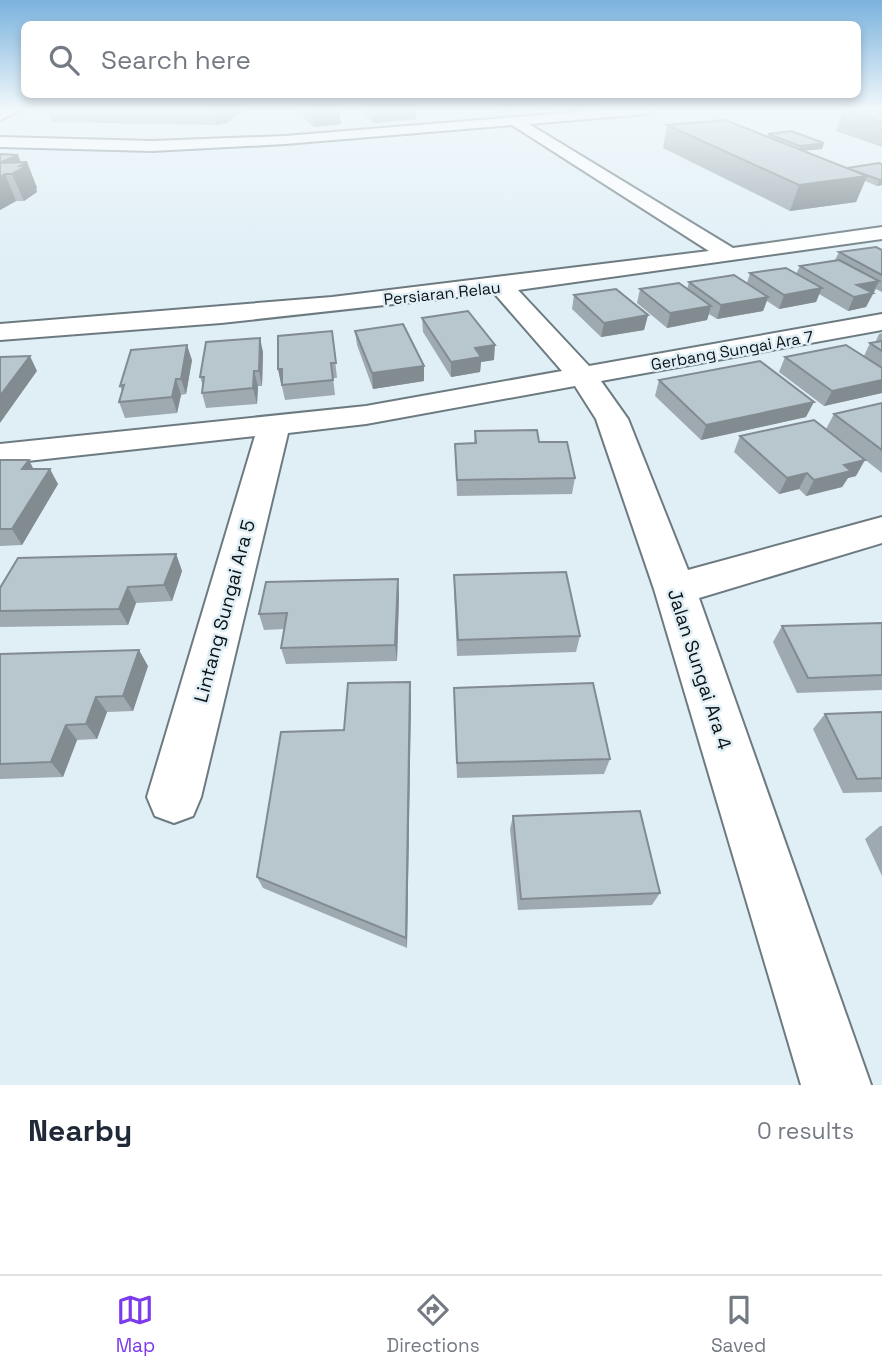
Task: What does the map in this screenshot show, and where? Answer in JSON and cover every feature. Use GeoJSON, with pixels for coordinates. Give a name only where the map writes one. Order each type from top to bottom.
{"type":"FeatureCollection","features":[{"type":"Feature","properties":{"kind":"street"},"geometry":{"type":"LineString","coordinates":[[579,161],[730,255]]}},
{"type":"Feature","properties":{"kind":"street"},"geometry":{"type":"LineString","coordinates":[[682,225],[740,238],[815,243]]}},
{"type":"Feature","properties":{"kind":"street"},"geometry":{"type":"LineString","coordinates":[[631,269],[669,250],[677,241],[682,225]]}},
{"type":"Feature","properties":{"kind":"street","name":"Persiaran Relau"},"geometry":{"type":"LineString","coordinates":[[0,332],[267,313],[502,287],[882,233]]}},
{"type":"Feature","properties":{"kind":"street","name":"Jalan Sungai Ara 4"},"geometry":{"type":"LineString","coordinates":[[502,287],[583,377],[612,419],[675,589],[836,1085]]}},
{"type":"Feature","properties":{"kind":"street","name":"Gerbang Sungai Ara 7"},"geometry":{"type":"LineString","coordinates":[[583,377],[882,322]]}},
{"type":"Feature","properties":{"kind":"street"},"geometry":{"type":"LineString","coordinates":[[0,454],[366,415],[583,377]]}},
{"type":"Feature","properties":{"kind":"street","name":"Lintang Sungai Ara 5"},"geometry":{"type":"LineString","coordinates":[[174,797],[274,425]]}},
{"type":"Feature","properties":{"kind":"street"},"geometry":{"type":"LineString","coordinates":[[675,589],[882,530]]}},
{"type":"Feature","properties":{"kind":"building"},"geometry":{"type":"Polygon","coordinates":[[[745,161],[828,161],[867,176],[799,185],[745,161]]]}},
{"type":"Feature","properties":{"kind":"building"},"geometry":{"type":"Polygon","coordinates":[[[27,162],[20,166],[27,166],[0,177],[0,163],[27,162]]]}},
{"type":"Feature","properties":{"kind":"building"},"geometry":{"type":"Polygon","coordinates":[[[882,164],[882,180],[847,168],[882,164]]]}},
{"type":"Feature","properties":{"kind":"building"},"geometry":{"type":"Polygon","coordinates":[[[876,247],[882,250],[882,275],[839,252],[876,247]]]}},
{"type":"Feature","properties":{"kind":"building"},"geometry":{"type":"Polygon","coordinates":[[[839,260],[879,281],[857,285],[873,293],[854,297],[800,266],[839,260]]]}},
{"type":"Feature","properties":{"kind":"building"},"geometry":{"type":"Polygon","coordinates":[[[786,268],[822,288],[784,295],[750,273],[786,268]]]}},
{"type":"Feature","properties":{"kind":"building"},"geometry":{"type":"Polygon","coordinates":[[[734,275],[768,297],[721,305],[689,282],[734,275]]]}},
{"type":"Feature","properties":{"kind":"building"},"geometry":{"type":"Polygon","coordinates":[[[679,283],[711,306],[670,313],[640,289],[679,283]]]}},
{"type":"Feature","properties":{"kind":"building"},"geometry":{"type":"Polygon","coordinates":[[[616,289],[648,315],[604,323],[574,295],[616,289]]]}},
{"type":"Feature","properties":{"kind":"building"},"geometry":{"type":"Polygon","coordinates":[[[468,311],[495,345],[475,348],[481,357],[451,362],[422,318],[468,311]]]}},
{"type":"Feature","properties":{"kind":"building"},"geometry":{"type":"Polygon","coordinates":[[[403,324],[424,366],[372,373],[355,331],[403,324]]]}},
{"type":"Feature","properties":{"kind":"building"},"geometry":{"type":"Polygon","coordinates":[[[332,331],[336,363],[331,363],[333,380],[282,385],[282,369],[278,369],[278,336],[332,331]]]}},
{"type":"Feature","properties":{"kind":"building"},"geometry":{"type":"Polygon","coordinates":[[[260,338],[259,371],[254,371],[253,388],[202,393],[204,377],[200,377],[206,342],[260,338]]]}},
{"type":"Feature","properties":{"kind":"building"},"geometry":{"type":"Polygon","coordinates":[[[882,341],[882,351],[870,343],[882,341]]]}},
{"type":"Feature","properties":{"kind":"building"},"geometry":{"type":"Polygon","coordinates":[[[187,345],[181,379],[176,379],[172,397],[119,402],[124,385],[120,386],[131,350],[187,345]]]}},
{"type":"Feature","properties":{"kind":"building"},"geometry":{"type":"Polygon","coordinates":[[[846,345],[882,368],[882,380],[832,391],[785,357],[846,345]]]}},
{"type":"Feature","properties":{"kind":"building"},"geometry":{"type":"Polygon","coordinates":[[[30,356],[0,396],[0,357],[30,356]]]}},
{"type":"Feature","properties":{"kind":"building"},"geometry":{"type":"Polygon","coordinates":[[[760,361],[814,402],[706,425],[659,380],[760,361]]]}},
{"type":"Feature","properties":{"kind":"building"},"geometry":{"type":"Polygon","coordinates":[[[882,403],[882,450],[834,414],[882,403]]]}},
{"type":"Feature","properties":{"kind":"building"},"geometry":{"type":"Polygon","coordinates":[[[814,420],[865,460],[844,465],[851,471],[814,480],[807,473],[787,478],[740,436],[814,420]]]}},
{"type":"Feature","properties":{"kind":"building"},"geometry":{"type":"Polygon","coordinates":[[[537,430],[539,442],[567,442],[575,478],[457,480],[455,444],[476,443],[475,431],[537,430]]]}},
{"type":"Feature","properties":{"kind":"building"},"geometry":{"type":"Polygon","coordinates":[[[0,460],[29,460],[22,469],[50,469],[12,529],[0,529],[0,460]]]}},
{"type":"Feature","properties":{"kind":"building"},"geometry":{"type":"Polygon","coordinates":[[[176,554],[164,585],[128,587],[119,609],[0,611],[0,588],[18,558],[176,554]]]}},
{"type":"Feature","properties":{"kind":"building"},"geometry":{"type":"Polygon","coordinates":[[[566,572],[580,636],[458,640],[454,575],[566,572]]]}},
{"type":"Feature","properties":{"kind":"building"},"geometry":{"type":"Polygon","coordinates":[[[398,579],[395,645],[281,648],[287,613],[259,614],[266,582],[398,579]]]}},
{"type":"Feature","properties":{"kind":"building"},"geometry":{"type":"Polygon","coordinates":[[[882,623],[882,675],[808,678],[782,626],[882,623]]]}},
{"type":"Feature","properties":{"kind":"building"},"geometry":{"type":"Polygon","coordinates":[[[139,650],[123,696],[96,697],[86,724],[66,725],[51,762],[0,764],[0,654],[139,650]]]}},
{"type":"Feature","properties":{"kind":"building"},"geometry":{"type":"Polygon","coordinates":[[[410,682],[406,938],[257,877],[281,732],[344,730],[348,683],[410,682]]]}},
{"type":"Feature","properties":{"kind":"building"},"geometry":{"type":"Polygon","coordinates":[[[593,683],[610,759],[457,763],[454,688],[593,683]]]}},
{"type":"Feature","properties":{"kind":"building"},"geometry":{"type":"Polygon","coordinates":[[[882,712],[882,778],[857,779],[825,714],[882,712]]]}},
{"type":"Feature","properties":{"kind":"building"},"geometry":{"type":"Polygon","coordinates":[[[640,811],[660,893],[521,899],[513,816],[640,811]]]}}]}
